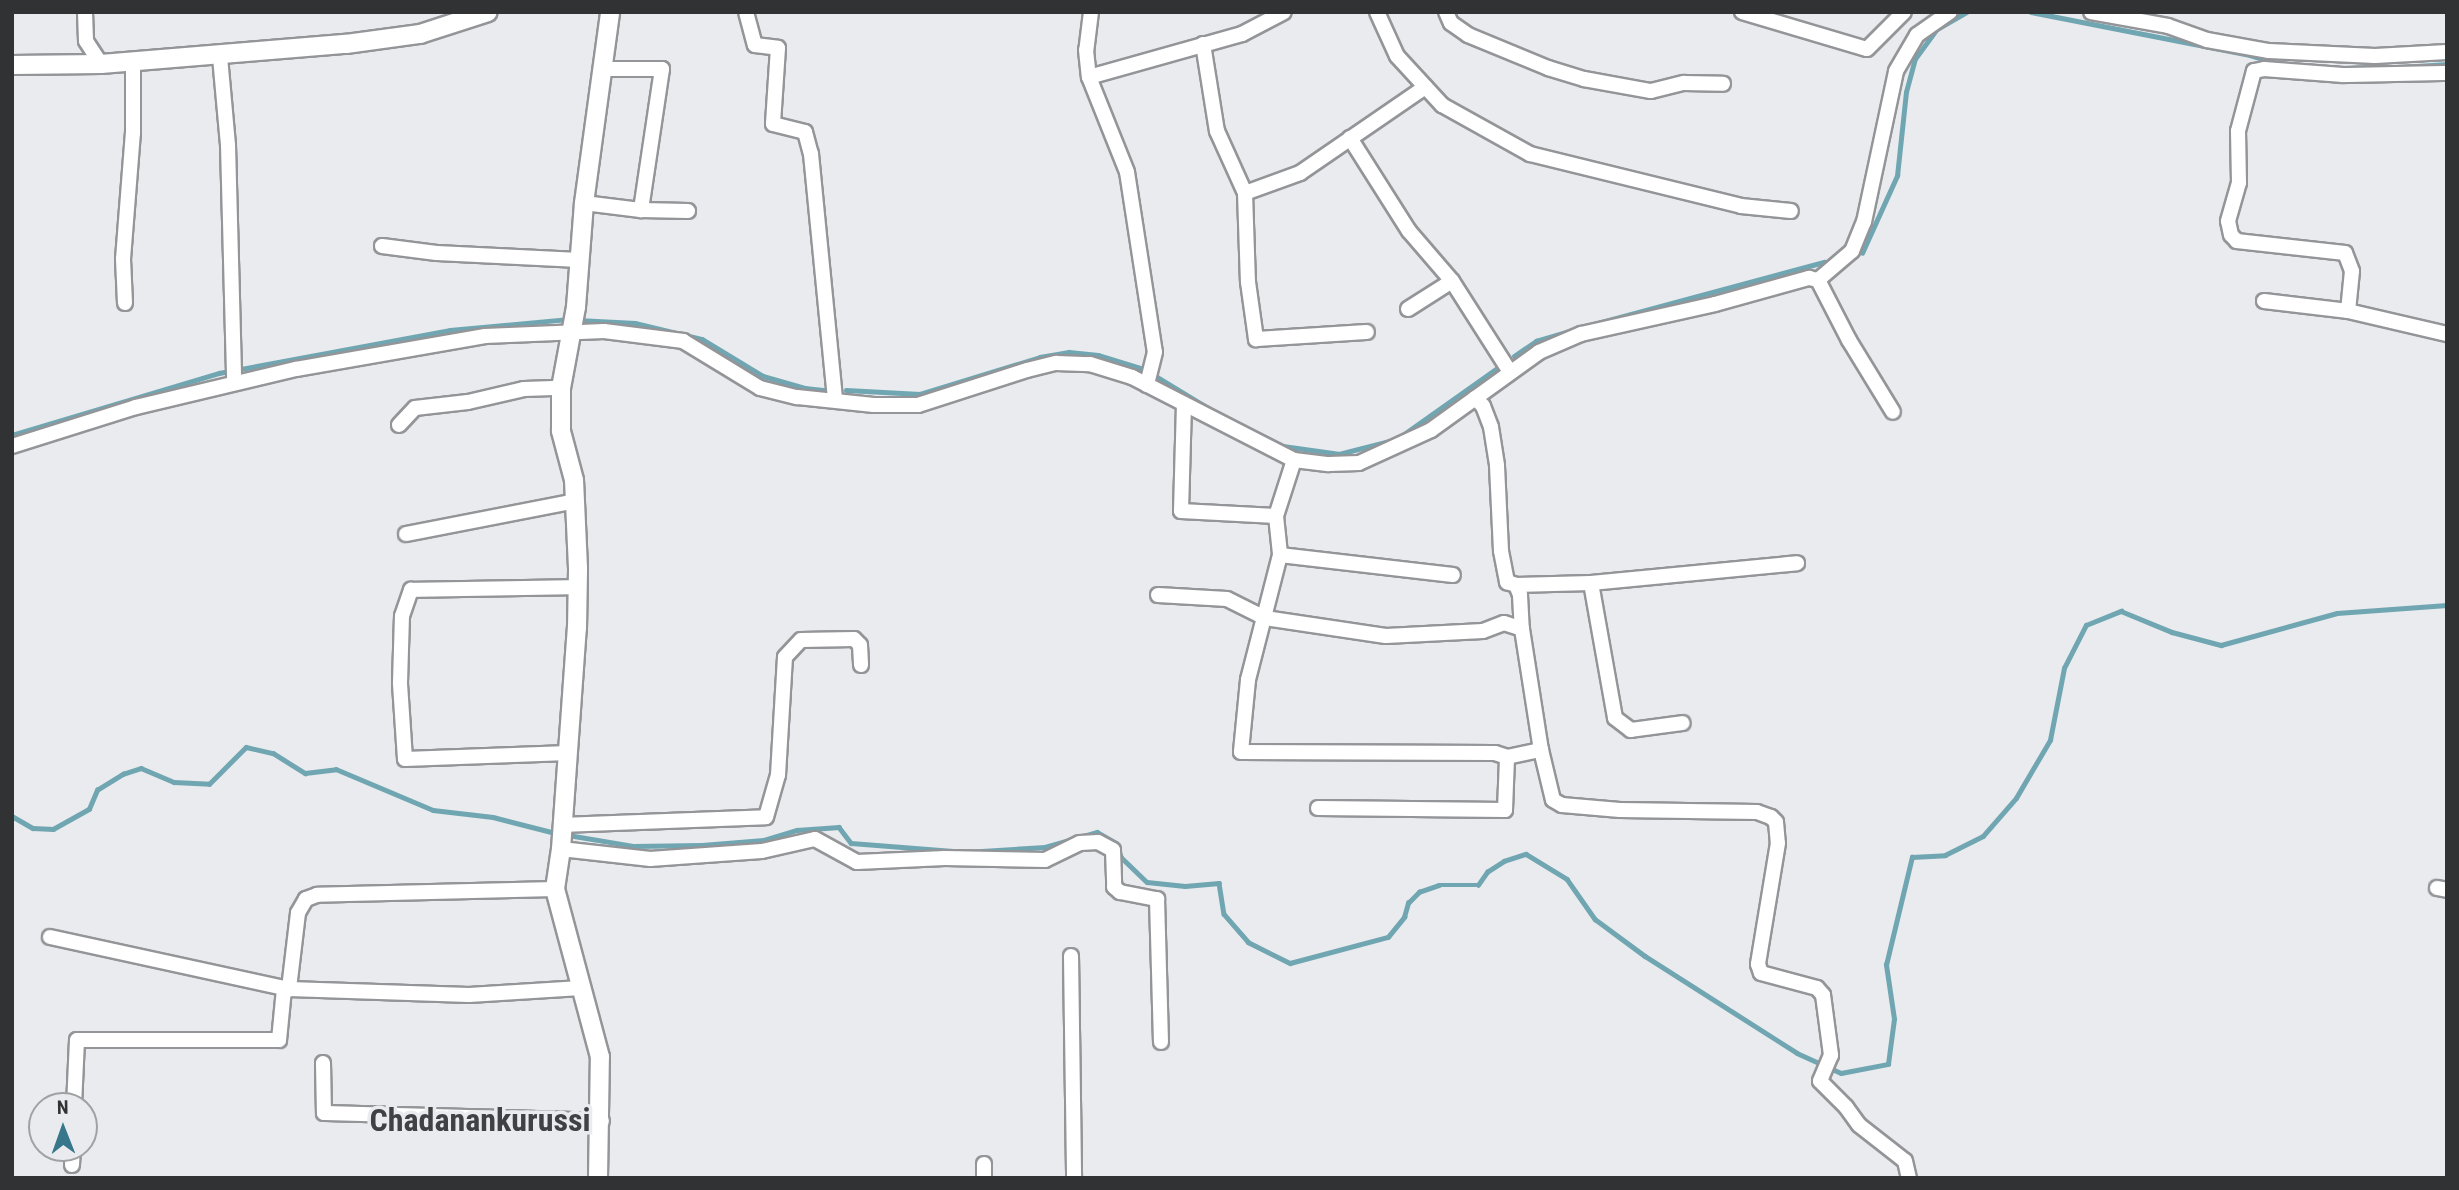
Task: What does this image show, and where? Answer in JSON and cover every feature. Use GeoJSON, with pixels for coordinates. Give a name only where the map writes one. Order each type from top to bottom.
{"type":"FeatureCollection","features":[{"type":"Feature","properties":{"kind":"street"},"geometry":{"type":"LineString","coordinates":[[85,12],[83,24],[86,41],[101,64]]}},
{"type":"Feature","properties":{"kind":"street"},"geometry":{"type":"LineString","coordinates":[[12,65],[101,64],[220,57],[420,34],[460,18],[488,12]]}},
{"type":"Feature","properties":{"kind":"street"},"geometry":{"type":"LineString","coordinates":[[598,1178],[602,1121],[600,1057],[555,889],[568,752],[577,587],[574,480],[561,431],[561,388],[576,307],[584,203],[610,12]]}},
{"type":"Feature","properties":{"kind":"street"},"geometry":{"type":"LineString","coordinates":[[746,12],[755,46],[778,48],[773,124],[805,132],[811,154],[835,400]]}},
{"type":"Feature","properties":{"kind":"street"},"geometry":{"type":"LineString","coordinates":[[1091,12],[1086,50],[1089,77],[1127,172],[1155,352],[1149,378]]}},
{"type":"Feature","properties":{"kind":"street"},"geometry":{"type":"LineString","coordinates":[[1089,77],[1242,34],[1284,12]]}},
{"type":"Feature","properties":{"kind":"street"},"geometry":{"type":"LineString","coordinates":[[1377,12],[1397,56],[1442,105],[1530,154],[1741,206],[1791,211]]}},
{"type":"Feature","properties":{"kind":"street"},"geometry":{"type":"LineString","coordinates":[[1446,12],[1451,23],[1468,35],[1548,68],[1584,79],[1651,90],[1684,83],[1723,84]]}},
{"type":"Feature","properties":{"kind":"street"},"geometry":{"type":"LineString","coordinates":[[1742,12],[1867,49],[1904,12]]}},
{"type":"Feature","properties":{"kind":"street"},"geometry":{"type":"LineString","coordinates":[[1818,280],[1852,251],[1864,222],[1896,71],[1917,35],[1950,12]]}},
{"type":"Feature","properties":{"kind":"street"},"geometry":{"type":"LineString","coordinates":[[2091,12],[2168,26],[2207,40],[2269,51],[2375,56],[2447,52]]}},
{"type":"Feature","properties":{"kind":"street"},"geometry":{"type":"LineString","coordinates":[[1203,44],[1217,131],[1245,193],[1248,282],[1256,338],[1367,332]]}},
{"type":"Feature","properties":{"kind":"street"},"geometry":{"type":"LineString","coordinates":[[220,57],[228,145],[234,382]]}},
{"type":"Feature","properties":{"kind":"street"},"geometry":{"type":"LineString","coordinates":[[125,303],[123,259],[133,133],[132,62]]}},
{"type":"Feature","properties":{"kind":"street"},"geometry":{"type":"LineString","coordinates":[[602,69],[662,68],[641,210]]}},
{"type":"Feature","properties":{"kind":"street"},"geometry":{"type":"LineString","coordinates":[[2348,311],[2351,271],[2345,253],[2237,242],[2231,235],[2228,221],[2239,183],[2238,131],[2254,71],[2343,75],[2447,73]]}},
{"type":"Feature","properties":{"kind":"street"},"geometry":{"type":"LineString","coordinates":[[1245,193],[1300,173],[1425,87]]}},
{"type":"Feature","properties":{"kind":"street"},"geometry":{"type":"LineString","coordinates":[[1350,138],[1409,231],[1452,281],[1510,372]]}},
{"type":"Feature","properties":{"kind":"street"},"geometry":{"type":"LineString","coordinates":[[584,203],[641,210],[688,211]]}},
{"type":"Feature","properties":{"kind":"street"},"geometry":{"type":"LineString","coordinates":[[382,246],[438,253],[579,260]]}},
{"type":"Feature","properties":{"kind":"street"},"geometry":{"type":"LineString","coordinates":[[12,446],[136,407],[234,382],[485,336],[570,330],[604,331],[684,341],[760,388],[797,397],[874,405],[918,405],[1056,363],[1090,364],[1132,377],[1149,378],[1184,404],[1294,460],[1329,464],[1359,463],[1431,430],[1539,352],[1581,334],[1716,304],[1809,278],[1818,280]]}},
{"type":"Feature","properties":{"kind":"street"},"geometry":{"type":"LineString","coordinates":[[1818,280],[1849,340],[1893,412]]}},
{"type":"Feature","properties":{"kind":"street"},"geometry":{"type":"LineString","coordinates":[[1408,309],[1452,281]]}},
{"type":"Feature","properties":{"kind":"street"},"geometry":{"type":"LineString","coordinates":[[2264,301],[2348,311],[2447,334]]}},
{"type":"Feature","properties":{"kind":"street"},"geometry":{"type":"LineString","coordinates":[[399,425],[415,408],[468,402],[524,389],[561,388]]}},
{"type":"Feature","properties":{"kind":"street"},"geometry":{"type":"LineString","coordinates":[[1475,398],[1483,406],[1491,427],[1497,466],[1501,551],[1507,582],[1516,585],[1591,583],[1797,563]]}},
{"type":"Feature","properties":{"kind":"street"},"geometry":{"type":"LineString","coordinates":[[1184,404],[1181,511],[1276,516]]}},
{"type":"Feature","properties":{"kind":"street"},"geometry":{"type":"LineString","coordinates":[[1294,460],[1276,516],[1280,555],[1248,680],[1241,752],[1495,753],[1507,757],[1541,750]]}},
{"type":"Feature","properties":{"kind":"street"},"geometry":{"type":"LineString","coordinates":[[406,534],[575,501]]}},
{"type":"Feature","properties":{"kind":"street"},"geometry":{"type":"LineString","coordinates":[[1280,555],[1453,575]]}},
{"type":"Feature","properties":{"kind":"street"},"geometry":{"type":"LineString","coordinates":[[1591,583],[1615,718],[1630,730],[1683,723]]}},
{"type":"Feature","properties":{"kind":"street"},"geometry":{"type":"LineString","coordinates":[[1516,585],[1520,595],[1522,629],[1541,750],[1553,800],[1562,805],[1620,810],[1765,812],[1776,822],[1778,843],[1758,964],[1761,973],[1817,988],[1823,995],[1831,1055],[1821,1081],[1859,1125],[1905,1161],[1909,1178]]}},
{"type":"Feature","properties":{"kind":"street"},"geometry":{"type":"LineString","coordinates":[[568,752],[405,759],[400,683],[402,616],[411,590],[577,587]]}},
{"type":"Feature","properties":{"kind":"street"},"geometry":{"type":"LineString","coordinates":[[1158,596],[1227,599],[1265,618],[1386,636],[1483,631],[1504,623],[1522,629]]}},
{"type":"Feature","properties":{"kind":"street"},"geometry":{"type":"LineString","coordinates":[[561,838],[766,817],[778,775],[785,657],[801,640],[854,639],[860,645],[861,666]]}},
{"type":"Feature","properties":{"kind":"street"},"geometry":{"type":"LineString","coordinates":[[1318,808],[1505,810],[1507,757]]}},
{"type":"Feature","properties":{"kind":"street"},"geometry":{"type":"LineString","coordinates":[[561,838],[650,859],[762,851],[815,839],[857,862],[945,858],[1045,860],[1080,843],[1098,842],[1113,850],[1114,887],[1119,892],[1157,899],[1161,1042]]}},
{"type":"Feature","properties":{"kind":"street"},"geometry":{"type":"LineString","coordinates":[[75,1092],[77,1040],[279,1040],[298,913],[306,899],[317,895],[555,889]]}},
{"type":"Feature","properties":{"kind":"street"},"geometry":{"type":"LineString","coordinates":[[50,937],[286,989],[469,995],[581,988]]}},
{"type":"Feature","properties":{"kind":"street"},"geometry":{"type":"LineString","coordinates":[[1071,956],[1074,1178]]}},
{"type":"Feature","properties":{"kind":"street"},"geometry":{"type":"LineString","coordinates":[[323,1063],[324,1113],[602,1121]]}},
{"type":"Feature","properties":{"kind":"waterway"},"geometry":{"type":"LineString","coordinates":[[1862,253],[1897,176],[1906,92],[1915,59],[1937,29],[1967,12]]}},
{"type":"Feature","properties":{"kind":"waterway"},"geometry":{"type":"LineString","coordinates":[[2031,12],[2250,55],[2279,64]]}},
{"type":"Feature","properties":{"kind":"waterway"},"geometry":{"type":"LineString","coordinates":[[2402,67],[2447,64]]}},
{"type":"Feature","properties":{"kind":"waterway"},"geometry":{"type":"LineString","coordinates":[[2339,68],[2383,67]]}},
{"type":"Feature","properties":{"kind":"waterway"},"geometry":{"type":"LineString","coordinates":[[1514,356],[1536,341],[1824,262]]}},
{"type":"Feature","properties":{"kind":"waterway"},"geometry":{"type":"LineString","coordinates":[[12,435],[219,373],[450,330],[569,319]]}},
{"type":"Feature","properties":{"kind":"waterway"},"geometry":{"type":"LineString","coordinates":[[578,320],[635,323],[702,339],[763,376],[805,388],[825,390]]}},
{"type":"Feature","properties":{"kind":"waterway"},"geometry":{"type":"LineString","coordinates":[[846,390],[920,394],[1040,357],[1069,352],[1098,355],[1144,369],[1220,415]]}},
{"type":"Feature","properties":{"kind":"waterway"},"geometry":{"type":"LineString","coordinates":[[1240,425],[1283,446],[1339,454],[1397,439],[1496,369]]}},
{"type":"Feature","properties":{"kind":"waterway"},"geometry":{"type":"LineString","coordinates":[[568,835],[634,846],[702,845],[764,840],[797,830],[839,827],[851,843],[966,852],[1045,847],[1097,832],[1116,843],[1121,857],[1147,882],[1185,886],[1219,883],[1224,914],[1248,942],[1290,963],[1388,937],[1404,917],[1408,903],[1419,892],[1439,885],[1478,885],[1487,872],[1504,861],[1526,854],[1567,879],[1595,919],[1645,956],[1797,1053],[1841,1073],[1888,1064],[1894,1019],[1886,965],[1912,857],[1945,855],[1983,836],[2016,798],[2050,740],[2064,668],[2086,625],[2121,611],[2172,632],[2221,645],[2337,613],[2447,605]]}},
{"type":"Feature","properties":{"kind":"waterway"},"geometry":{"type":"LineString","coordinates":[[12,816],[33,828],[53,829],[89,809],[97,790],[123,774],[141,768],[174,782],[209,784],[246,747],[273,753],[305,773],[336,769],[433,810],[493,817],[559,834]]}},
{"type":"Feature","properties":{"kind":"district","name":"Chadanankurussi"},"geometry":{"type":"Point","coordinates":[480,1120]}}]}
